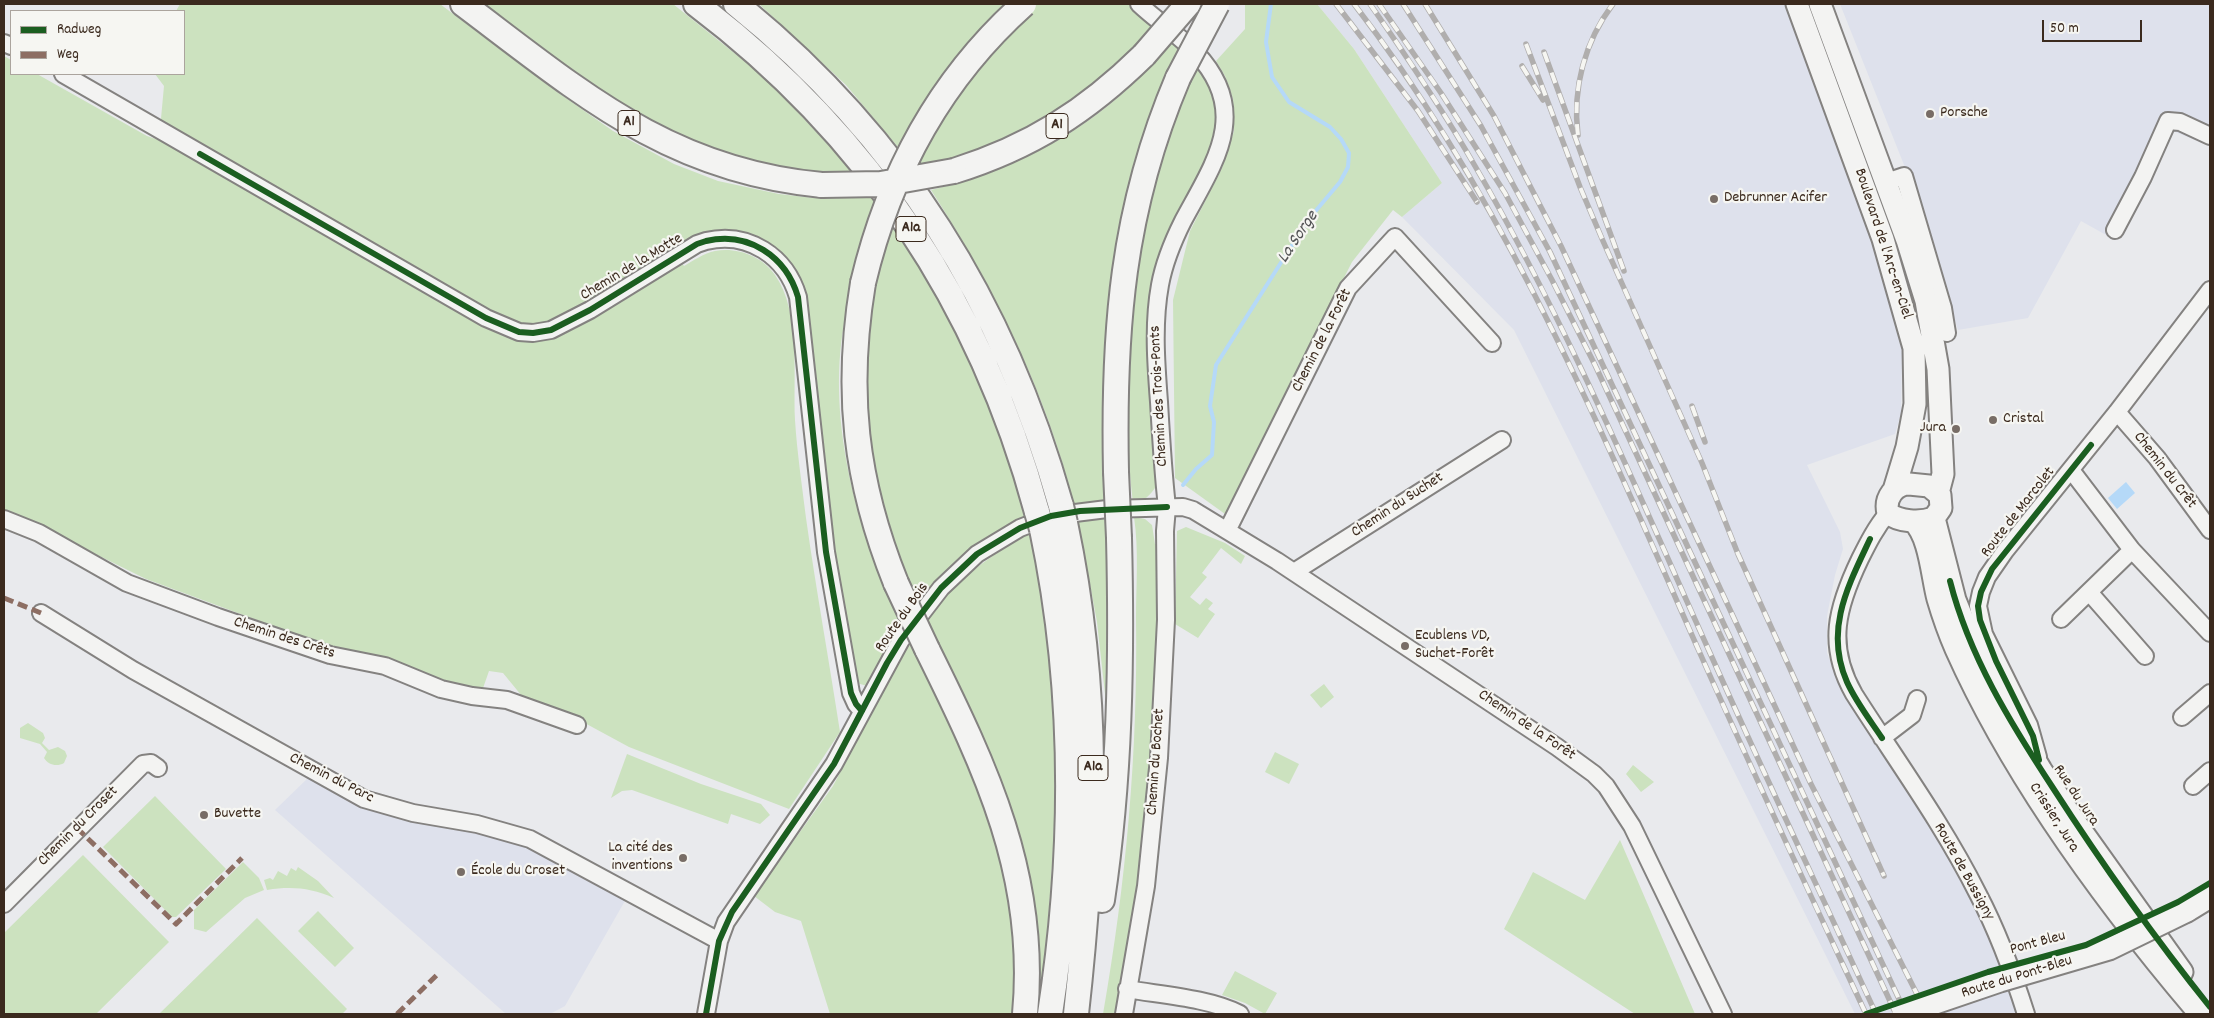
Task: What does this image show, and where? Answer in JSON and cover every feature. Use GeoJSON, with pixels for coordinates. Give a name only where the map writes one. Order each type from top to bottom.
{"type":"FeatureCollection","features":[{"type":"Feature","properties":{"kind":"highway","name":"A1"},"geometry":{"type":"LineString","coordinates":[[463,4],[577,90],[659,140],[724,167],[759,176],[822,184],[881,184],[954,171],[1003,154],[1069,119],[1099,96],[1144,55],[1188,4]]}},
{"type":"Feature","properties":{"kind":"highway","name":"A1a"},"geometry":{"type":"LineString","coordinates":[[696,4],[760,55],[812,106],[863,164],[920,241],[961,312],[988,370],[1015,436],[1040,521],[1062,646],[1068,741],[1068,822],[1065,888],[1050,1014]]}},
{"type":"Feature","properties":{"kind":"highway","name":"A1a"},"geometry":{"type":"LineString","coordinates":[[736,4],[805,64],[857,118],[912,188],[940,229],[982,300],[1011,360],[1040,434],[1063,514],[1084,626],[1093,740],[1090,874],[1078,1014]]}},
{"type":"Feature","properties":{"kind":"highway","name":"A1a"},"geometry":{"type":"LineString","coordinates":[[1024,4],[983,44],[960,71],[922,127],[890,191],[878,225],[863,283],[856,326],[853,364],[856,435],[870,505],[896,583],[983,767],[1008,837],[1017,872],[1024,925],[1025,1014]]}},
{"type":"Feature","properties":{"kind":"highway","name":"A1a"},"geometry":{"type":"LineString","coordinates":[[1078,1014],[1102,906],[1112,823],[1121,677],[1116,472],[1116,347],[1125,258],[1145,168],[1178,78],[1217,4]]}},
{"type":"Feature","properties":{"kind":"main road","name":"Boulevard de l'Arc-en-Ciel"},"geometry":{"type":"LineString","coordinates":[[1797,4],[1883,239],[1914,348],[1915,404],[1907,447],[1894,490]]}},
{"type":"Feature","properties":{"kind":"main road","name":"Boulevard de l'Arc-en-Ciel"},"geometry":{"type":"LineString","coordinates":[[1820,4],[1886,182],[1926,301],[1938,369],[1940,483]]}},
{"type":"Feature","properties":{"kind":"main road"},"geometry":{"type":"LineString","coordinates":[[1939,406],[1947,333]]}},
{"type":"Feature","properties":{"kind":"main road"},"geometry":{"type":"LineString","coordinates":[[1888,513],[1896,518],[1913,521],[1934,518],[1942,503],[1940,483],[1929,486],[1919,484],[1900,485],[1894,490]]}},
{"type":"Feature","properties":{"kind":"main road","name":"Route de Bussigny"},"geometry":{"type":"LineString","coordinates":[[1888,513],[1886,505],[1894,490]]}},
{"type":"Feature","properties":{"kind":"main road","name":"Rue du Jura"},"geometry":{"type":"LineString","coordinates":[[1934,518],[1950,581],[1962,618],[1987,679],[2041,770],[2163,948],[2210,1007]]}},
{"type":"Feature","properties":{"kind":"main road","name":"Crissier, Jura"},"geometry":{"type":"LineString","coordinates":[[1913,521],[1924,537],[1938,601],[1953,644],[1976,693],[2029,782],[2130,930],[2200,1014]]}},
{"type":"Feature","properties":{"kind":"main road","name":"Route du Pont-Bleu"},"geometry":{"type":"LineString","coordinates":[[1903,1014],[2000,981],[2109,949],[2187,911],[2210,897]]}},
{"type":"Feature","properties":{"kind":"street","name":"Chemin des Trois-Ponts"},"geometry":{"type":"LineString","coordinates":[[1139,4],[1196,52],[1208,68],[1222,95],[1225,114],[1224,134],[1220,151],[1175,237],[1160,285],[1155,345],[1167,507]]}},
{"type":"Feature","properties":{"kind":"street","name":"Chemin de la Motte"},"geometry":{"type":"LineString","coordinates":[[65,75],[486,318],[519,332],[541,333],[576,318],[697,244],[706,241],[726,238],[745,241],[761,248],[777,259],[792,279],[798,297],[830,577],[852,693],[856,704],[862,710]]}},
{"type":"Feature","properties":{"kind":"street"},"geometry":{"type":"LineString","coordinates":[[2114,230],[2143,177],[2168,121],[2180,122],[2210,136]]}},
{"type":"Feature","properties":{"kind":"street","name":"Boulevard de l'Arc-en-Ciel"},"geometry":{"type":"LineString","coordinates":[[1886,182],[1904,176],[1943,308],[1947,333]]}},
{"type":"Feature","properties":{"kind":"street","name":"Chemin de la Forêt"},"geometry":{"type":"LineString","coordinates":[[1228,529],[1348,288],[1395,237],[1492,343]]}},
{"type":"Feature","properties":{"kind":"street","name":"Route de Marcolet"},"geometry":{"type":"LineString","coordinates":[[2041,770],[2033,736],[1984,634],[1978,606],[1987,577],[2020,532],[2117,412],[2210,290]]}},
{"type":"Feature","properties":{"kind":"street","name":"Chemin du Crêt"},"geometry":{"type":"LineString","coordinates":[[2117,412],[2157,458],[2210,530]]}},
{"type":"Feature","properties":{"kind":"street","name":"Chemin du Suchet"},"geometry":{"type":"LineString","coordinates":[[1294,572],[1502,440]]}},
{"type":"Feature","properties":{"kind":"street"},"geometry":{"type":"LineString","coordinates":[[2071,470],[2132,550],[2210,633]]}},
{"type":"Feature","properties":{"kind":"street","name":"Chemin de la Forêt"},"geometry":{"type":"LineString","coordinates":[[1167,507],[1188,508],[1228,529],[1556,745],[1600,780],[1615,798],[1632,826],[1723,1014]]}},
{"type":"Feature","properties":{"kind":"street","name":"Route du Bois"},"geometry":{"type":"LineString","coordinates":[[706,1014],[719,942],[732,912],[834,764],[887,664],[922,611],[941,588],[977,554],[1020,528],[1051,516],[1080,511],[1167,507]]}},
{"type":"Feature","properties":{"kind":"street","name":"Chemin du Bochet"},"geometry":{"type":"LineString","coordinates":[[1124,1014],[1146,886],[1159,758],[1166,620],[1165,531],[1167,507]]}},
{"type":"Feature","properties":{"kind":"street","name":"Route de Bussigny"},"geometry":{"type":"LineString","coordinates":[[1888,513],[1874,531],[1840,608],[1837,630],[1838,655],[1848,684],[1957,854],[1979,895],[2001,946],[2026,1014]]}},
{"type":"Feature","properties":{"kind":"street","name":"Chemin des Crêts"},"geometry":{"type":"LineString","coordinates":[[4,519],[39,533],[128,583],[218,617],[330,655],[385,666],[441,689],[507,700],[577,725]]}},
{"type":"Feature","properties":{"kind":"street"},"geometry":{"type":"LineString","coordinates":[[2061,620],[2132,550]]}},
{"type":"Feature","properties":{"kind":"street"},"geometry":{"type":"LineString","coordinates":[[2089,592],[2145,656]]}},
{"type":"Feature","properties":{"kind":"street","name":"Chemin du Parc"},"geometry":{"type":"LineString","coordinates":[[41,613],[149,679],[364,799],[413,813],[477,824],[530,839],[719,942]]}},
{"type":"Feature","properties":{"kind":"street"},"geometry":{"type":"LineString","coordinates":[[2182,717],[2210,693]]}},
{"type":"Feature","properties":{"kind":"street"},"geometry":{"type":"LineString","coordinates":[[1882,738],[1912,715],[1917,699]]}},
{"type":"Feature","properties":{"kind":"street","name":"Chemin du Croset"},"geometry":{"type":"LineString","coordinates":[[4,904],[142,764],[150,763],[158,768]]}},
{"type":"Feature","properties":{"kind":"street"},"geometry":{"type":"LineString","coordinates":[[2193,786],[2210,771]]}},
{"type":"Feature","properties":{"kind":"street"},"geometry":{"type":"LineString","coordinates":[[1127,989],[1202,1002],[1240,1014]]}},
{"type":"Feature","properties":{"kind":"shaded area"},"geometry":{"type":"Polygon","coordinates":[[[1317,4],[1785,4],[1877,253],[1898,321],[1902,353],[1901,414],[1895,434],[1807,465],[1840,532],[1843,549],[1835,575],[1827,616],[1827,653],[1843,693],[1945,851],[1992,941],[2016,1014],[1855,1014],[1514,330],[1402,217],[1442,183],[1354,49],[1317,4]]]}},
{"type":"Feature","properties":{"kind":"shaded area"},"geometry":{"type":"Polygon","coordinates":[[[1840,4],[2210,4],[2210,146],[2170,130],[2115,240],[2081,221],[2028,318],[1958,330],[1914,190],[1840,4]]]}},
{"type":"Feature","properties":{"kind":"shaded area","name":"École du Croset"},"geometry":{"type":"Polygon","coordinates":[[[309,777],[368,807],[526,845],[626,899],[565,1006],[550,1014],[506,1014],[275,810],[309,777]]]}},
{"type":"Feature","properties":{"kind":"green space"},"geometry":{"type":"Polygon","coordinates":[[[180,4],[440,4],[553,89],[613,131],[674,164],[718,181],[779,194],[814,198],[881,197],[847,308],[840,362],[839,401],[850,479],[872,555],[886,592],[902,626],[867,686],[857,683],[837,576],[806,301],[757,239],[675,253],[684,266],[703,255],[715,251],[732,250],[748,254],[770,268],[783,290],[789,307],[794,345],[795,420],[800,469],[810,545],[840,732],[789,809],[629,747],[581,721],[526,701],[503,673],[489,671],[482,691],[434,680],[390,660],[324,645],[146,579],[4,509],[4,56],[10,59],[10,75],[39,75],[147,136],[159,140],[164,86],[156,75],[185,75],[185,10],[177,10],[180,4]]]}},
{"type":"Feature","properties":{"kind":"green space"},"geometry":{"type":"Polygon","coordinates":[[[477,4],[673,4],[768,80],[858,177],[804,173],[723,156],[620,108],[477,4]]]}},
{"type":"Feature","properties":{"kind":"green space"},"geometry":{"type":"Polygon","coordinates":[[[759,4],[1129,4],[1156,27],[1088,92],[1030,132],[975,154],[917,170],[846,85],[759,4]]]}},
{"type":"Feature","properties":{"kind":"green space"},"geometry":{"type":"Polygon","coordinates":[[[1245,4],[1317,4],[1354,49],[1442,183],[1402,217],[1393,210],[1352,262],[1225,514],[1175,478],[1173,300],[1190,231],[1222,168],[1234,131],[1233,99],[1225,76],[1216,61],[1245,29],[1245,4]]]}},
{"type":"Feature","properties":{"kind":"green space"},"geometry":{"type":"Polygon","coordinates":[[[1171,42],[1182,51],[1141,150],[1108,501],[1074,505],[1049,421],[1016,342],[976,265],[931,190],[1000,168],[1033,154],[1064,137],[1121,95],[1147,70],[1171,42]]]}},
{"type":"Feature","properties":{"kind":"green space"},"geometry":{"type":"Polygon","coordinates":[[[1196,62],[1204,72],[1214,94],[1218,121],[1208,162],[1162,246],[1154,274],[1148,315],[1157,485],[1147,497],[1133,504],[1126,420],[1126,374],[1133,283],[1140,237],[1162,147],[1196,62]]]}},
{"type":"Feature","properties":{"kind":"green space"},"geometry":{"type":"Polygon","coordinates":[[[889,218],[934,289],[971,363],[1001,440],[1026,519],[994,535],[965,554],[939,578],[916,605],[885,531],[866,442],[866,324],[889,218]]]}},
{"type":"Feature","properties":{"kind":"green space"},"geometry":{"type":"Polygon","coordinates":[[[1109,517],[1112,641],[1107,712],[1097,622],[1078,520],[1109,517]]]}},
{"type":"Feature","properties":{"kind":"green space"},"geometry":{"type":"Polygon","coordinates":[[[1134,517],[1145,519],[1152,525],[1155,544],[1158,544],[1155,716],[1143,844],[1116,1014],[1103,1014],[1124,867],[1133,768],[1137,568],[1134,517]]]}},
{"type":"Feature","properties":{"kind":"green space"},"geometry":{"type":"Polygon","coordinates":[[[1186,527],[1225,543],[1245,556],[1241,564],[1221,548],[1202,573],[1207,577],[1190,597],[1200,605],[1206,598],[1213,603],[1208,609],[1215,614],[1198,638],[1175,624],[1177,531],[1186,527]]]}},
{"type":"Feature","properties":{"kind":"green space"},"geometry":{"type":"Polygon","coordinates":[[[1030,533],[1041,593],[1048,651],[1055,767],[1051,883],[1039,1002],[1036,1001],[1037,948],[924,620],[972,571],[999,551],[1030,533]]]}},
{"type":"Feature","properties":{"kind":"green space"},"geometry":{"type":"Polygon","coordinates":[[[909,642],[952,731],[971,776],[988,821],[1001,867],[1010,915],[1014,964],[1012,1014],[830,1014],[801,921],[775,912],[754,896],[833,786],[909,642]]]}},
{"type":"Feature","properties":{"kind":"green space"},"geometry":{"type":"Polygon","coordinates":[[[1324,684],[1334,697],[1321,708],[1310,695],[1324,684]]]}},
{"type":"Feature","properties":{"kind":"green space"},"geometry":{"type":"Polygon","coordinates":[[[28,723],[43,733],[45,738],[42,743],[49,750],[58,747],[65,751],[67,756],[64,763],[58,765],[50,764],[44,758],[47,752],[40,744],[20,738],[20,728],[28,723]]]}},
{"type":"Feature","properties":{"kind":"green space"},"geometry":{"type":"Polygon","coordinates":[[[1275,752],[1299,764],[1289,784],[1265,772],[1275,752]]]}},
{"type":"Feature","properties":{"kind":"green space"},"geometry":{"type":"Polygon","coordinates":[[[627,754],[701,784],[761,804],[770,815],[760,824],[731,814],[728,824],[632,790],[622,791],[611,798],[627,754]]]}},
{"type":"Feature","properties":{"kind":"green space"},"geometry":{"type":"Polygon","coordinates":[[[1633,765],[1654,782],[1641,792],[1626,774],[1633,765]]]}},
{"type":"Feature","properties":{"kind":"green space"},"geometry":{"type":"Polygon","coordinates":[[[155,796],[226,869],[176,917],[172,917],[103,847],[155,796]]]}},
{"type":"Feature","properties":{"kind":"green space"},"geometry":{"type":"Polygon","coordinates":[[[1620,840],[1695,1014],[1635,1014],[1504,929],[1533,872],[1585,900],[1620,840]]]}},
{"type":"Feature","properties":{"kind":"green space"},"geometry":{"type":"Polygon","coordinates":[[[83,855],[169,942],[96,1014],[4,1014],[4,933],[83,855]]]}},
{"type":"Feature","properties":{"kind":"green space"},"geometry":{"type":"Polygon","coordinates":[[[243,862],[259,878],[264,890],[245,898],[206,932],[194,929],[194,910],[243,862]]]}},
{"type":"Feature","properties":{"kind":"green space"},"geometry":{"type":"Polygon","coordinates":[[[298,867],[318,881],[334,898],[301,889],[267,890],[264,880],[270,878],[273,880],[278,871],[287,876],[291,868],[296,871],[298,867]]]}},
{"type":"Feature","properties":{"kind":"green space"},"geometry":{"type":"Polygon","coordinates":[[[318,911],[354,948],[335,967],[298,931],[318,911]]]}},
{"type":"Feature","properties":{"kind":"green space"},"geometry":{"type":"Polygon","coordinates":[[[257,918],[347,1009],[342,1014],[159,1014],[257,918]]]}},
{"type":"Feature","properties":{"kind":"green space"},"geometry":{"type":"Polygon","coordinates":[[[1235,971],[1277,993],[1265,1014],[1245,1003],[1222,995],[1235,971]]]}},
{"type":"Feature","properties":{"kind":"water"},"geometry":{"type":"Polygon","coordinates":[[[2126,482],[2135,493],[2117,509],[2108,498],[2126,482]]]}},
{"type":"Feature","properties":{"kind":"waterway","name":"La Sorge"},"geometry":{"type":"LineString","coordinates":[[1183,485],[1196,469],[1212,455],[1214,422],[1210,406],[1216,365],[1308,220],[1340,182],[1348,167],[1349,153],[1341,139],[1330,127],[1289,102],[1272,77],[1266,42],[1271,4]]}},
{"type":"Feature","properties":{"kind":"railway"},"geometry":{"type":"LineString","coordinates":[[1336,4],[1418,111],[1477,202]]}},
{"type":"Feature","properties":{"kind":"railway"},"geometry":{"type":"LineString","coordinates":[[1354,4],[1408,79],[1457,156],[1503,235],[1546,317],[1586,399],[1740,742],[1866,1014]]}},
{"type":"Feature","properties":{"kind":"railway"},"geometry":{"type":"LineString","coordinates":[[1370,4],[1463,145],[1540,285],[1599,406],[1751,744],[1876,1014]]}},
{"type":"Feature","properties":{"kind":"railway"},"geometry":{"type":"LineString","coordinates":[[1379,4],[1441,93],[1505,193],[1552,280],[1595,365],[1896,1014]]}},
{"type":"Feature","properties":{"kind":"railway"},"geometry":{"type":"LineString","coordinates":[[1403,4],[1481,126],[1550,252],[1906,1014]]}},
{"type":"Feature","properties":{"kind":"railway"},"geometry":{"type":"LineString","coordinates":[[1425,4],[1494,116],[1561,246],[1811,784],[1927,1014]]}},
{"type":"Feature","properties":{"kind":"railway"},"geometry":{"type":"LineString","coordinates":[[1578,135],[1577,100],[1583,66],[1595,33],[1613,4]]}},
{"type":"Feature","properties":{"kind":"railway"},"geometry":{"type":"LineString","coordinates":[[1526,44],[1580,187],[1603,241],[1702,463],[1738,554],[1884,876]]}},
{"type":"Feature","properties":{"kind":"railway"},"geometry":{"type":"LineString","coordinates":[[1544,52],[1624,271]]}},
{"type":"Feature","properties":{"kind":"railway"},"geometry":{"type":"LineString","coordinates":[[1522,66],[1543,100]]}},
{"type":"Feature","properties":{"kind":"railway"},"geometry":{"type":"LineString","coordinates":[[1692,406],[1705,442]]}},
{"type":"Feature","properties":{"kind":"marked path"},"geometry":{"type":"LineString","coordinates":[[4,598],[41,613]]}},
{"type":"Feature","properties":{"kind":"marked path"},"geometry":{"type":"LineString","coordinates":[[77,828],[176,924],[242,858]]}},
{"type":"Feature","properties":{"kind":"marked path"},"geometry":{"type":"LineString","coordinates":[[397,1014],[439,973]]}},
{"type":"Feature","properties":{"kind":"cycle path"},"geometry":{"type":"LineString","coordinates":[[200,154],[486,318],[519,332],[533,333],[551,330],[590,310],[697,244],[706,241],[736,240],[763,250],[775,259],[792,282],[798,297],[826,552],[851,693],[862,711]]}},
{"type":"Feature","properties":{"kind":"cycle path"},"geometry":{"type":"LineString","coordinates":[[2039,760],[2033,736],[1996,661],[1980,620],[1978,606],[1981,592],[1992,569],[2091,445]]}},
{"type":"Feature","properties":{"kind":"cycle path"},"geometry":{"type":"LineString","coordinates":[[706,1014],[719,941],[732,912],[834,764],[887,663],[901,640],[941,588],[977,554],[1020,528],[1051,516],[1080,511],[1167,507]]}},
{"type":"Feature","properties":{"kind":"cycle path"},"geometry":{"type":"LineString","coordinates":[[1870,539],[1847,591],[1838,626],[1838,644],[1840,663],[1847,682],[1882,738]]}},
{"type":"Feature","properties":{"kind":"cycle path"},"geometry":{"type":"LineString","coordinates":[[1950,581],[1958,609],[1980,663],[2022,739],[2109,872],[2210,1007]]}},
{"type":"Feature","properties":{"kind":"cycle path","name":"Pont Bleu"},"geometry":{"type":"LineString","coordinates":[[1866,1014],[1988,972],[2086,945],[2178,902],[2210,883]]}},
{"type":"Feature","properties":{"kind":"place","name":"Porsche"},"geometry":{"type":"Point","coordinates":[1930,114]}},
{"type":"Feature","properties":{"kind":"place","name":"Debrunner Acifer"},"geometry":{"type":"Point","coordinates":[1714,199]}},
{"type":"Feature","properties":{"kind":"place","name":"Cristal"},"geometry":{"type":"Point","coordinates":[1993,420]}},
{"type":"Feature","properties":{"kind":"place","name":"Jura"},"geometry":{"type":"Point","coordinates":[1956,429]}},
{"type":"Feature","properties":{"kind":"place","name":"Ecublens VD, Suchet-Forêt"},"geometry":{"type":"Point","coordinates":[1405,646]}},
{"type":"Feature","properties":{"kind":"place","name":"Buvette"},"geometry":{"type":"Point","coordinates":[204,815]}},
{"type":"Feature","properties":{"kind":"place","name":"La cité des inventions"},"geometry":{"type":"Point","coordinates":[683,858]}},
{"type":"Feature","properties":{"kind":"place","name":"École du Croset"},"geometry":{"type":"Point","coordinates":[461,872]}}]}
